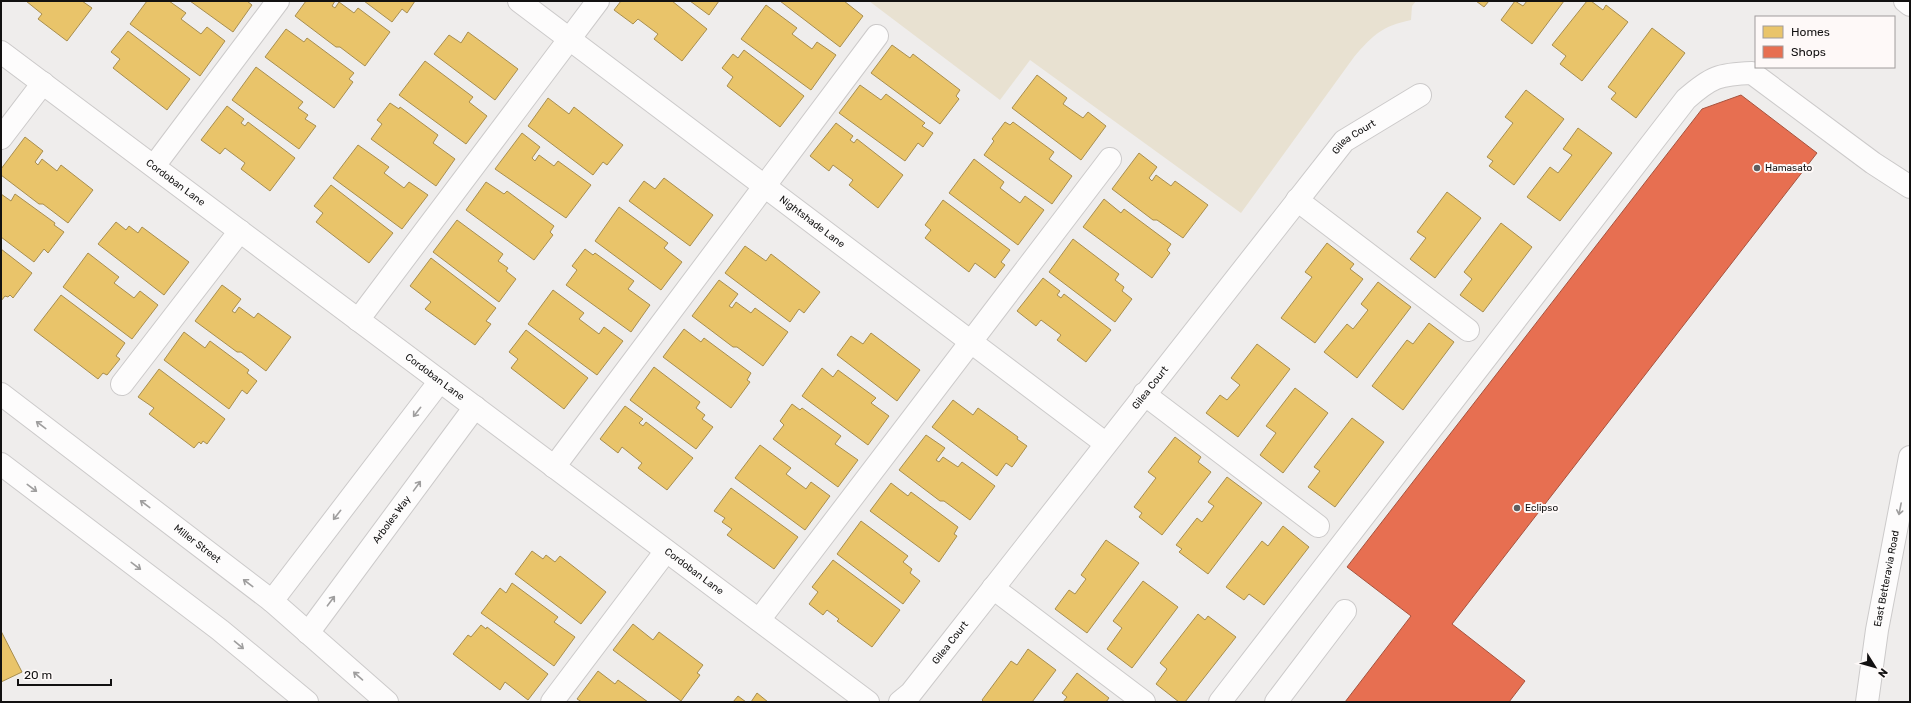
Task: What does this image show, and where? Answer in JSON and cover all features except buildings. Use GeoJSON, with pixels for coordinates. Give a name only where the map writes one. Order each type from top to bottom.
{"type":"FeatureCollection","features":[{"type":"Feature","properties":{"kind":"main road"},"geometry":{"type":"LineString","coordinates":[[154,166],[278,1]]}},
{"type":"Feature","properties":{"kind":"main road","name":"Nightshade Lane"},"geometry":{"type":"LineString","coordinates":[[519,1],[1105,443]]}},
{"type":"Feature","properties":{"kind":"main road"},"geometry":{"type":"LineString","coordinates":[[358,320],[598,1]]}},
{"type":"Feature","properties":{"kind":"main road"},"geometry":{"type":"LineString","coordinates":[[1905,1],[1910,5]]}},
{"type":"Feature","properties":{"kind":"main road"},"geometry":{"type":"LineString","coordinates":[[554,467],[877,36]]}},
{"type":"Feature","properties":{"kind":"main road","name":"Cordoban Lane"},"geometry":{"type":"LineString","coordinates":[[1,52],[868,702]]}},
{"type":"Feature","properties":{"kind":"main road"},"geometry":{"type":"LineString","coordinates":[[1220,702],[1686,98],[1705,82],[1728,74],[1752,73],[1873,163],[1910,187]]}},
{"type":"Feature","properties":{"kind":"main road"},"geometry":{"type":"LineString","coordinates":[[1,138],[43,83]]}},
{"type":"Feature","properties":{"kind":"main road","name":"Gilea Court"},"geometry":{"type":"LineString","coordinates":[[900,702],[911,693],[1105,443],[1344,141],[1420,95]]}},
{"type":"Feature","properties":{"kind":"main road"},"geometry":{"type":"LineString","coordinates":[[759,620],[1110,159]]}},
{"type":"Feature","properties":{"kind":"main road"},"geometry":{"type":"LineString","coordinates":[[1297,200],[1468,330]]}},
{"type":"Feature","properties":{"kind":"main road"},"geometry":{"type":"LineString","coordinates":[[122,384],[240,231]]}},
{"type":"Feature","properties":{"kind":"main road"},"geometry":{"type":"LineString","coordinates":[[272,601],[440,381]]}},
{"type":"Feature","properties":{"kind":"main road","name":"Miller Street"},"geometry":{"type":"LineString","coordinates":[[1,394],[272,601],[387,702]]}},
{"type":"Feature","properties":{"kind":"main road"},"geometry":{"type":"LineString","coordinates":[[1144,394],[1318,526]]}},
{"type":"Feature","properties":{"kind":"main road","name":"Arboles Way"},"geometry":{"type":"LineString","coordinates":[[308,633],[475,408]]}},
{"type":"Feature","properties":{"kind":"main road","name":"East Betteravia Road"},"geometry":{"type":"LineString","coordinates":[[1867,702],[1877,630],[1910,457]]}},
{"type":"Feature","properties":{"kind":"main road"},"geometry":{"type":"LineString","coordinates":[[1,464],[220,630],[307,702]]}},
{"type":"Feature","properties":{"kind":"main road"},"geometry":{"type":"LineString","coordinates":[[552,702],[666,551]]}},
{"type":"Feature","properties":{"kind":"main road"},"geometry":{"type":"LineString","coordinates":[[992,588],[1144,702]]}},
{"type":"Feature","properties":{"kind":"main road"},"geometry":{"type":"LineString","coordinates":[[1276,702],[1345,611]]}},
{"type":"Feature","properties":{"kind":"shaded area"},"geometry":{"type":"Polygon","coordinates":[[[869,1],[1416,1],[1412,6],[1411,20],[1393,25],[1379,32],[1354,57],[1241,213],[1030,60],[1000,100],[869,1]]]}},
{"type":"Feature","properties":{"kind":"place","name":"Hamasato"},"geometry":{"type":"Point","coordinates":[1757,168]}},
{"type":"Feature","properties":{"kind":"place","name":"Eclipso"},"geometry":{"type":"Point","coordinates":[1517,508]}}]}
